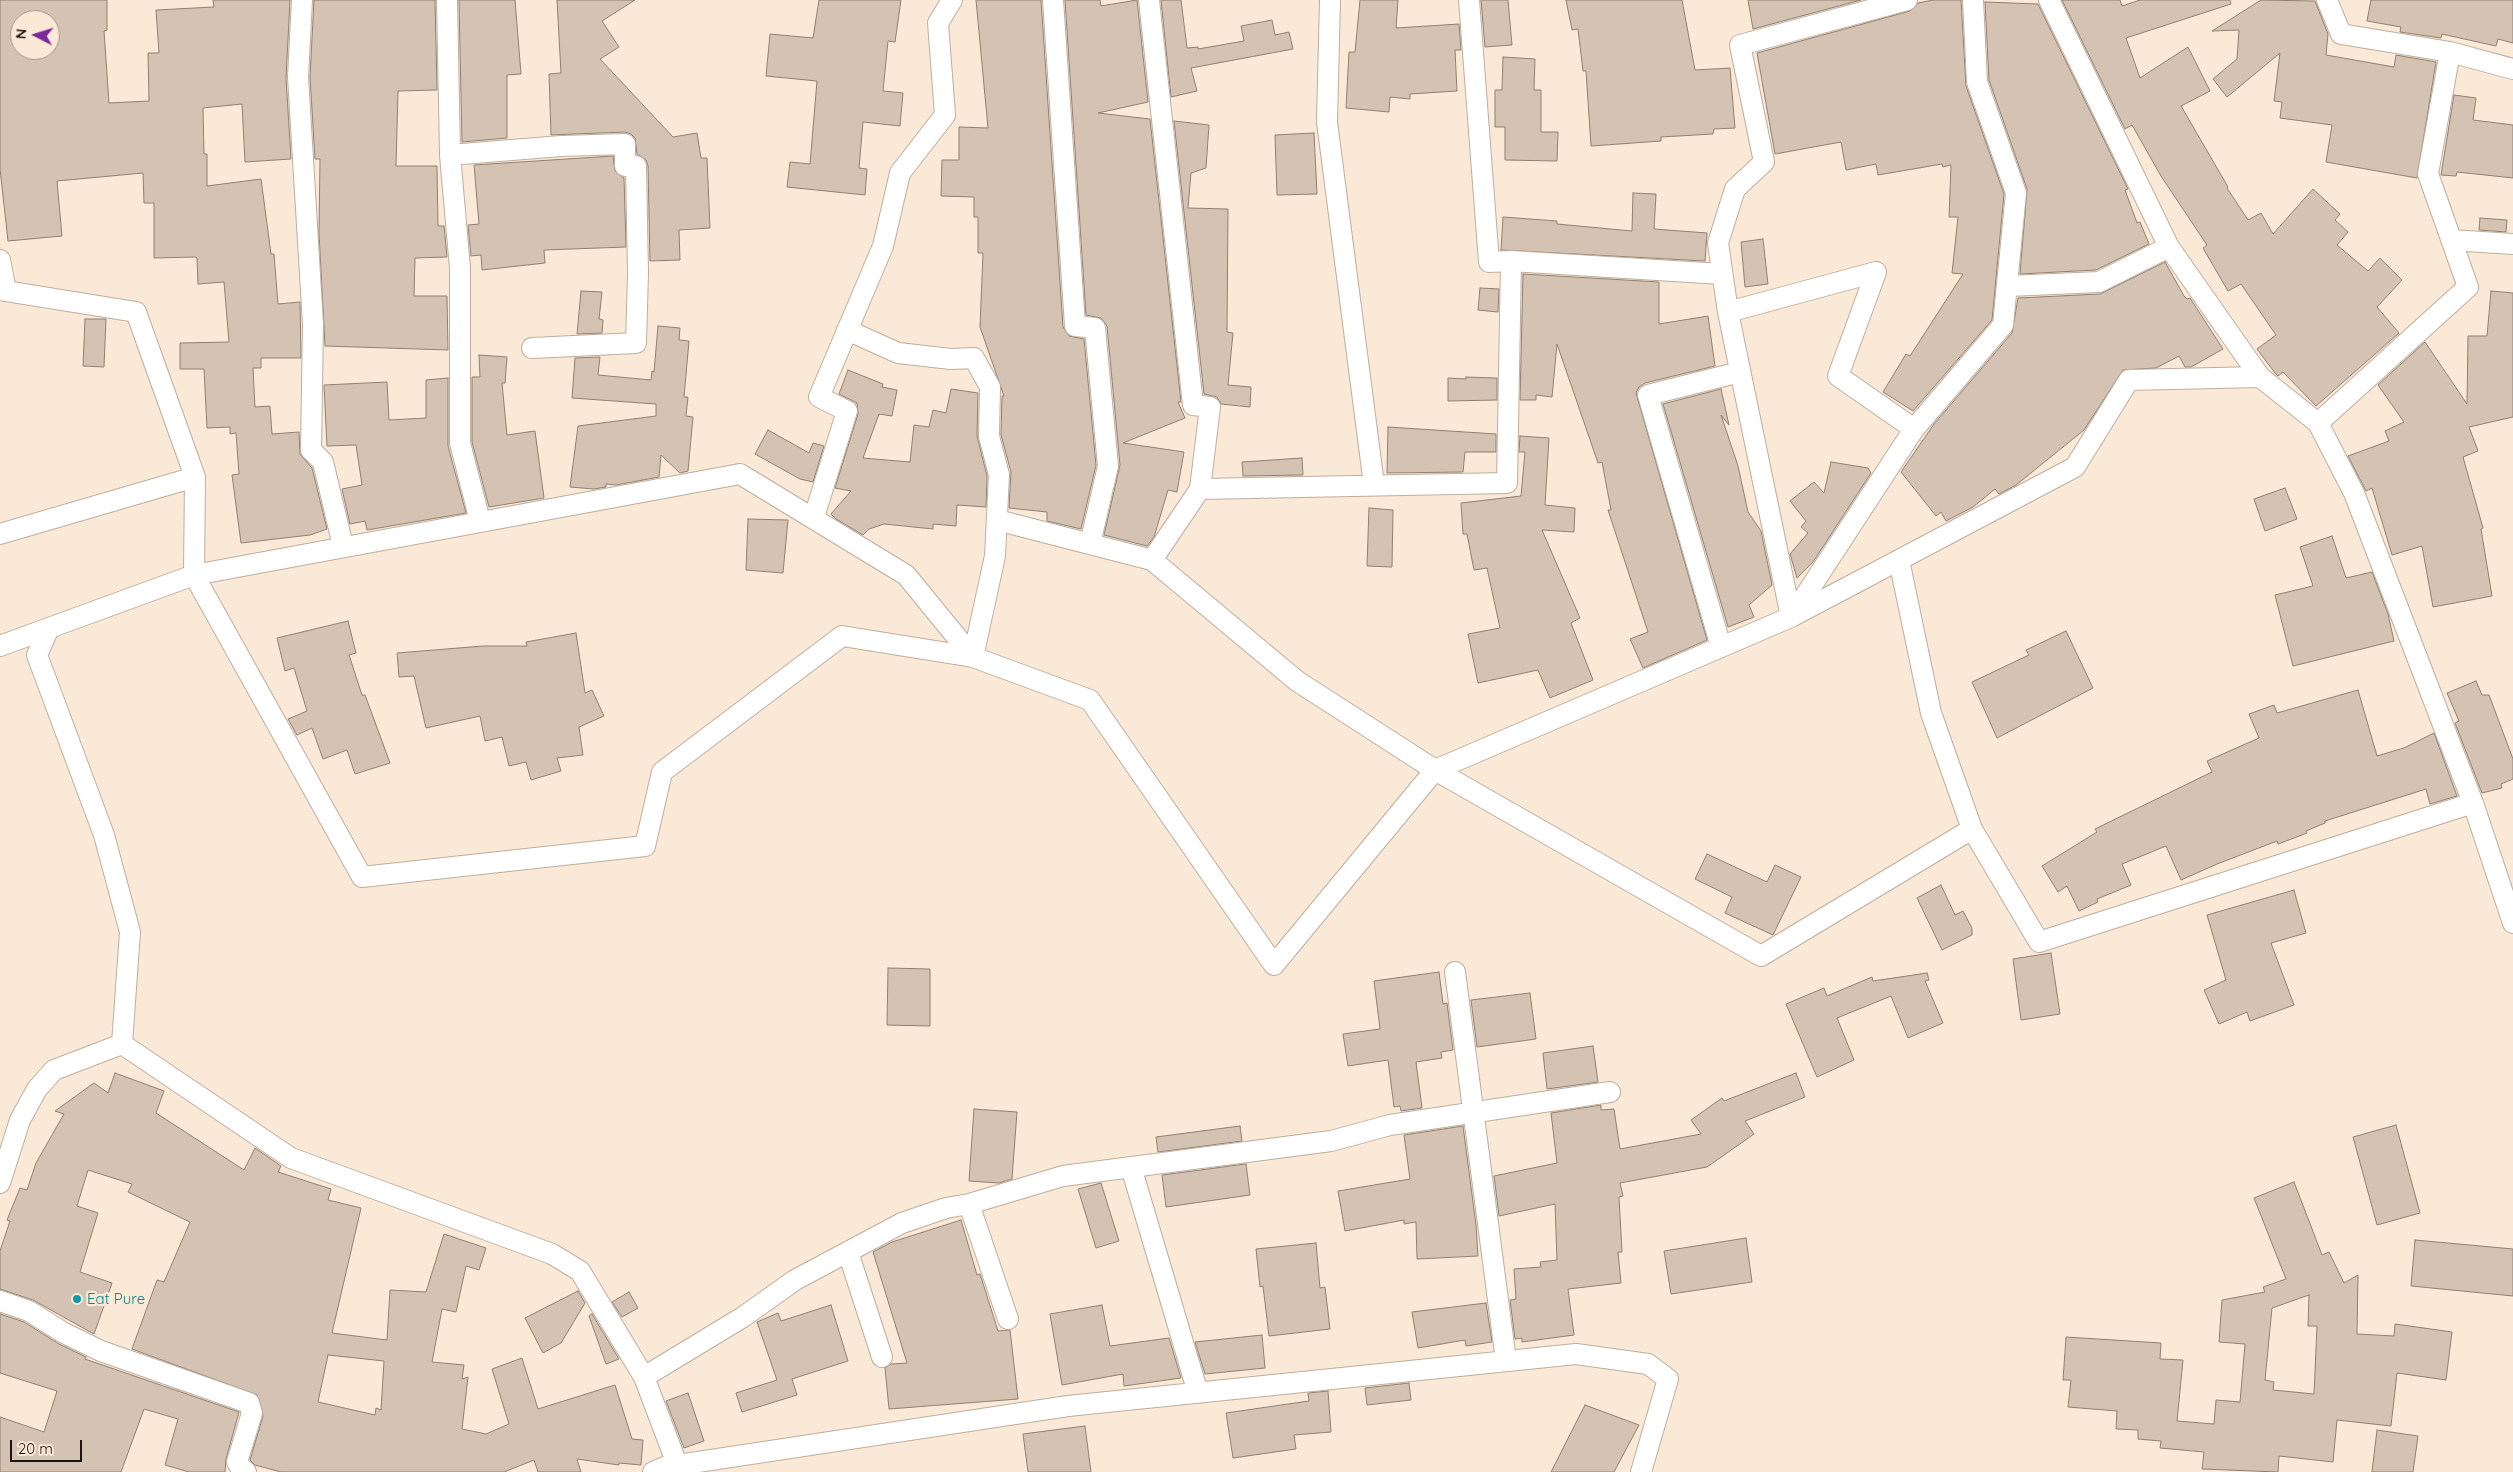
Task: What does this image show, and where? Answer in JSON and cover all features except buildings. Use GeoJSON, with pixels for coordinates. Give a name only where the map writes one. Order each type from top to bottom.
{"type":"FeatureCollection","features":[{"type":"Feature","properties":{"kind":"street"},"geometry":{"type":"LineString","coordinates":[[302,0],[298,77],[313,324],[311,450],[323,462],[343,546]]}},
{"type":"Feature","properties":{"kind":"street"},"geometry":{"type":"LineString","coordinates":[[447,0],[450,155],[460,268],[460,443],[480,521]]}},
{"type":"Feature","properties":{"kind":"street"},"geometry":{"type":"LineString","coordinates":[[814,518],[847,410],[819,397],[883,246],[900,173],[944,115],[938,23],[952,0]]}},
{"type":"Feature","properties":{"kind":"street"},"geometry":{"type":"LineString","coordinates":[[1052,0],[1075,326],[1095,328],[1108,466],[1090,544]]}},
{"type":"Feature","properties":{"kind":"street"},"geometry":{"type":"LineString","coordinates":[[1149,0],[1192,405],[1210,407],[1200,489],[1152,560]]}},
{"type":"Feature","properties":{"kind":"street"},"geometry":{"type":"LineString","coordinates":[[1330,0],[1327,122],[1374,485]]}},
{"type":"Feature","properties":{"kind":"street"},"geometry":{"type":"LineString","coordinates":[[1469,0],[1489,262],[1511,261],[1722,274]]}},
{"type":"Feature","properties":{"kind":"street"},"geometry":{"type":"LineString","coordinates":[[1791,617],[1728,312],[1718,243],[1736,189],[1764,162],[1740,45],[1907,0]]}},
{"type":"Feature","properties":{"kind":"street"},"geometry":{"type":"LineString","coordinates":[[1791,617],[1914,429],[2003,325],[2009,286],[2016,193],[1977,82],[1972,0]]}},
{"type":"Feature","properties":{"kind":"street"},"geometry":{"type":"LineString","coordinates":[[2050,0],[2169,247],[2260,377],[2318,423],[2354,493],[2473,802],[2513,922]]}},
{"type":"Feature","properties":{"kind":"street"},"geometry":{"type":"LineString","coordinates":[[2327,0],[2341,34],[2450,52],[2513,69]]}},
{"type":"Feature","properties":{"kind":"street"},"geometry":{"type":"LineString","coordinates":[[2318,423],[2468,287],[2428,174],[2450,52]]}},
{"type":"Feature","properties":{"kind":"street"},"geometry":{"type":"LineString","coordinates":[[450,155],[561,146],[625,144],[625,166],[636,166],[638,273],[636,343],[532,348]]}},
{"type":"Feature","properties":{"kind":"street"},"geometry":{"type":"LineString","coordinates":[[2451,240],[2513,244]]}},
{"type":"Feature","properties":{"kind":"street"},"geometry":{"type":"LineString","coordinates":[[2009,286],[2099,282],[2169,247]]}},
{"type":"Feature","properties":{"kind":"street"},"geometry":{"type":"LineString","coordinates":[[0,260],[3,290],[136,312],[195,477],[194,575],[362,877],[645,846],[662,772],[842,636],[973,657],[1090,700],[1274,965],[1436,770],[1791,617],[2075,467],[2130,380],[2260,377]]}},
{"type":"Feature","properties":{"kind":"street"},"geometry":{"type":"LineString","coordinates":[[1200,489],[1507,482],[1511,261]]}},
{"type":"Feature","properties":{"kind":"street"},"geometry":{"type":"LineString","coordinates":[[1728,312],[1876,272],[1838,376],[1914,429]]}},
{"type":"Feature","properties":{"kind":"street"},"geometry":{"type":"LineString","coordinates":[[847,330],[898,353],[951,358],[974,358],[990,387],[989,436],[999,475],[995,556],[973,657]]}},
{"type":"Feature","properties":{"kind":"street"},"geometry":{"type":"LineString","coordinates":[[1721,648],[1648,395],[1740,372]]}},
{"type":"Feature","properties":{"kind":"street"},"geometry":{"type":"LineString","coordinates":[[0,646],[194,575],[740,474],[906,575],[973,657]]}},
{"type":"Feature","properties":{"kind":"street"},"geometry":{"type":"LineString","coordinates":[[0,534],[195,477]]}},
{"type":"Feature","properties":{"kind":"street"},"geometry":{"type":"LineString","coordinates":[[997,520],[1152,560],[1296,681],[1436,770],[1761,956],[1972,829]]}},
{"type":"Feature","properties":{"kind":"street"},"geometry":{"type":"LineString","coordinates":[[1899,560],[1932,713],[1972,829],[2039,942],[2473,802]]}},
{"type":"Feature","properties":{"kind":"street"},"geometry":{"type":"LineString","coordinates":[[49,628],[37,655],[104,835],[130,932],[122,1044]]}},
{"type":"Feature","properties":{"kind":"street"},"geometry":{"type":"LineString","coordinates":[[1455,972],[1506,1361]]}},
{"type":"Feature","properties":{"kind":"street"},"geometry":{"type":"LineString","coordinates":[[0,1180],[20,1120],[37,1089],[54,1070],[122,1044]]}},
{"type":"Feature","properties":{"kind":"street"},"geometry":{"type":"LineString","coordinates":[[122,1044],[291,1158],[552,1254],[580,1271],[644,1377],[679,1469]]}},
{"type":"Feature","properties":{"kind":"street"},"geometry":{"type":"LineString","coordinates":[[644,1377],[743,1318],[795,1280],[902,1223],[946,1208],[969,1204],[1063,1176],[1331,1141],[1390,1125],[1474,1114],[1610,1092]]}},
{"type":"Feature","properties":{"kind":"street"},"geometry":{"type":"LineString","coordinates":[[1131,1167],[1198,1392]]}},
{"type":"Feature","properties":{"kind":"street"},"geometry":{"type":"LineString","coordinates":[[969,1204],[1008,1319]]}},
{"type":"Feature","properties":{"kind":"street"},"geometry":{"type":"LineString","coordinates":[[848,1252],[882,1357]]}},
{"type":"Feature","properties":{"kind":"street"},"geometry":{"type":"LineString","coordinates":[[0,1301],[29,1311],[64,1334],[101,1351],[249,1402],[252,1413],[237,1462],[241,1470]]}},
{"type":"Feature","properties":{"kind":"street"},"geometry":{"type":"LineString","coordinates":[[653,1472],[1068,1406],[1576,1354],[1648,1364],[1668,1379],[1641,1472]]}},
{"type":"Feature","properties":{"kind":"place","name":"Eat Pure"},"geometry":{"type":"Point","coordinates":[77,1299]}}]}
